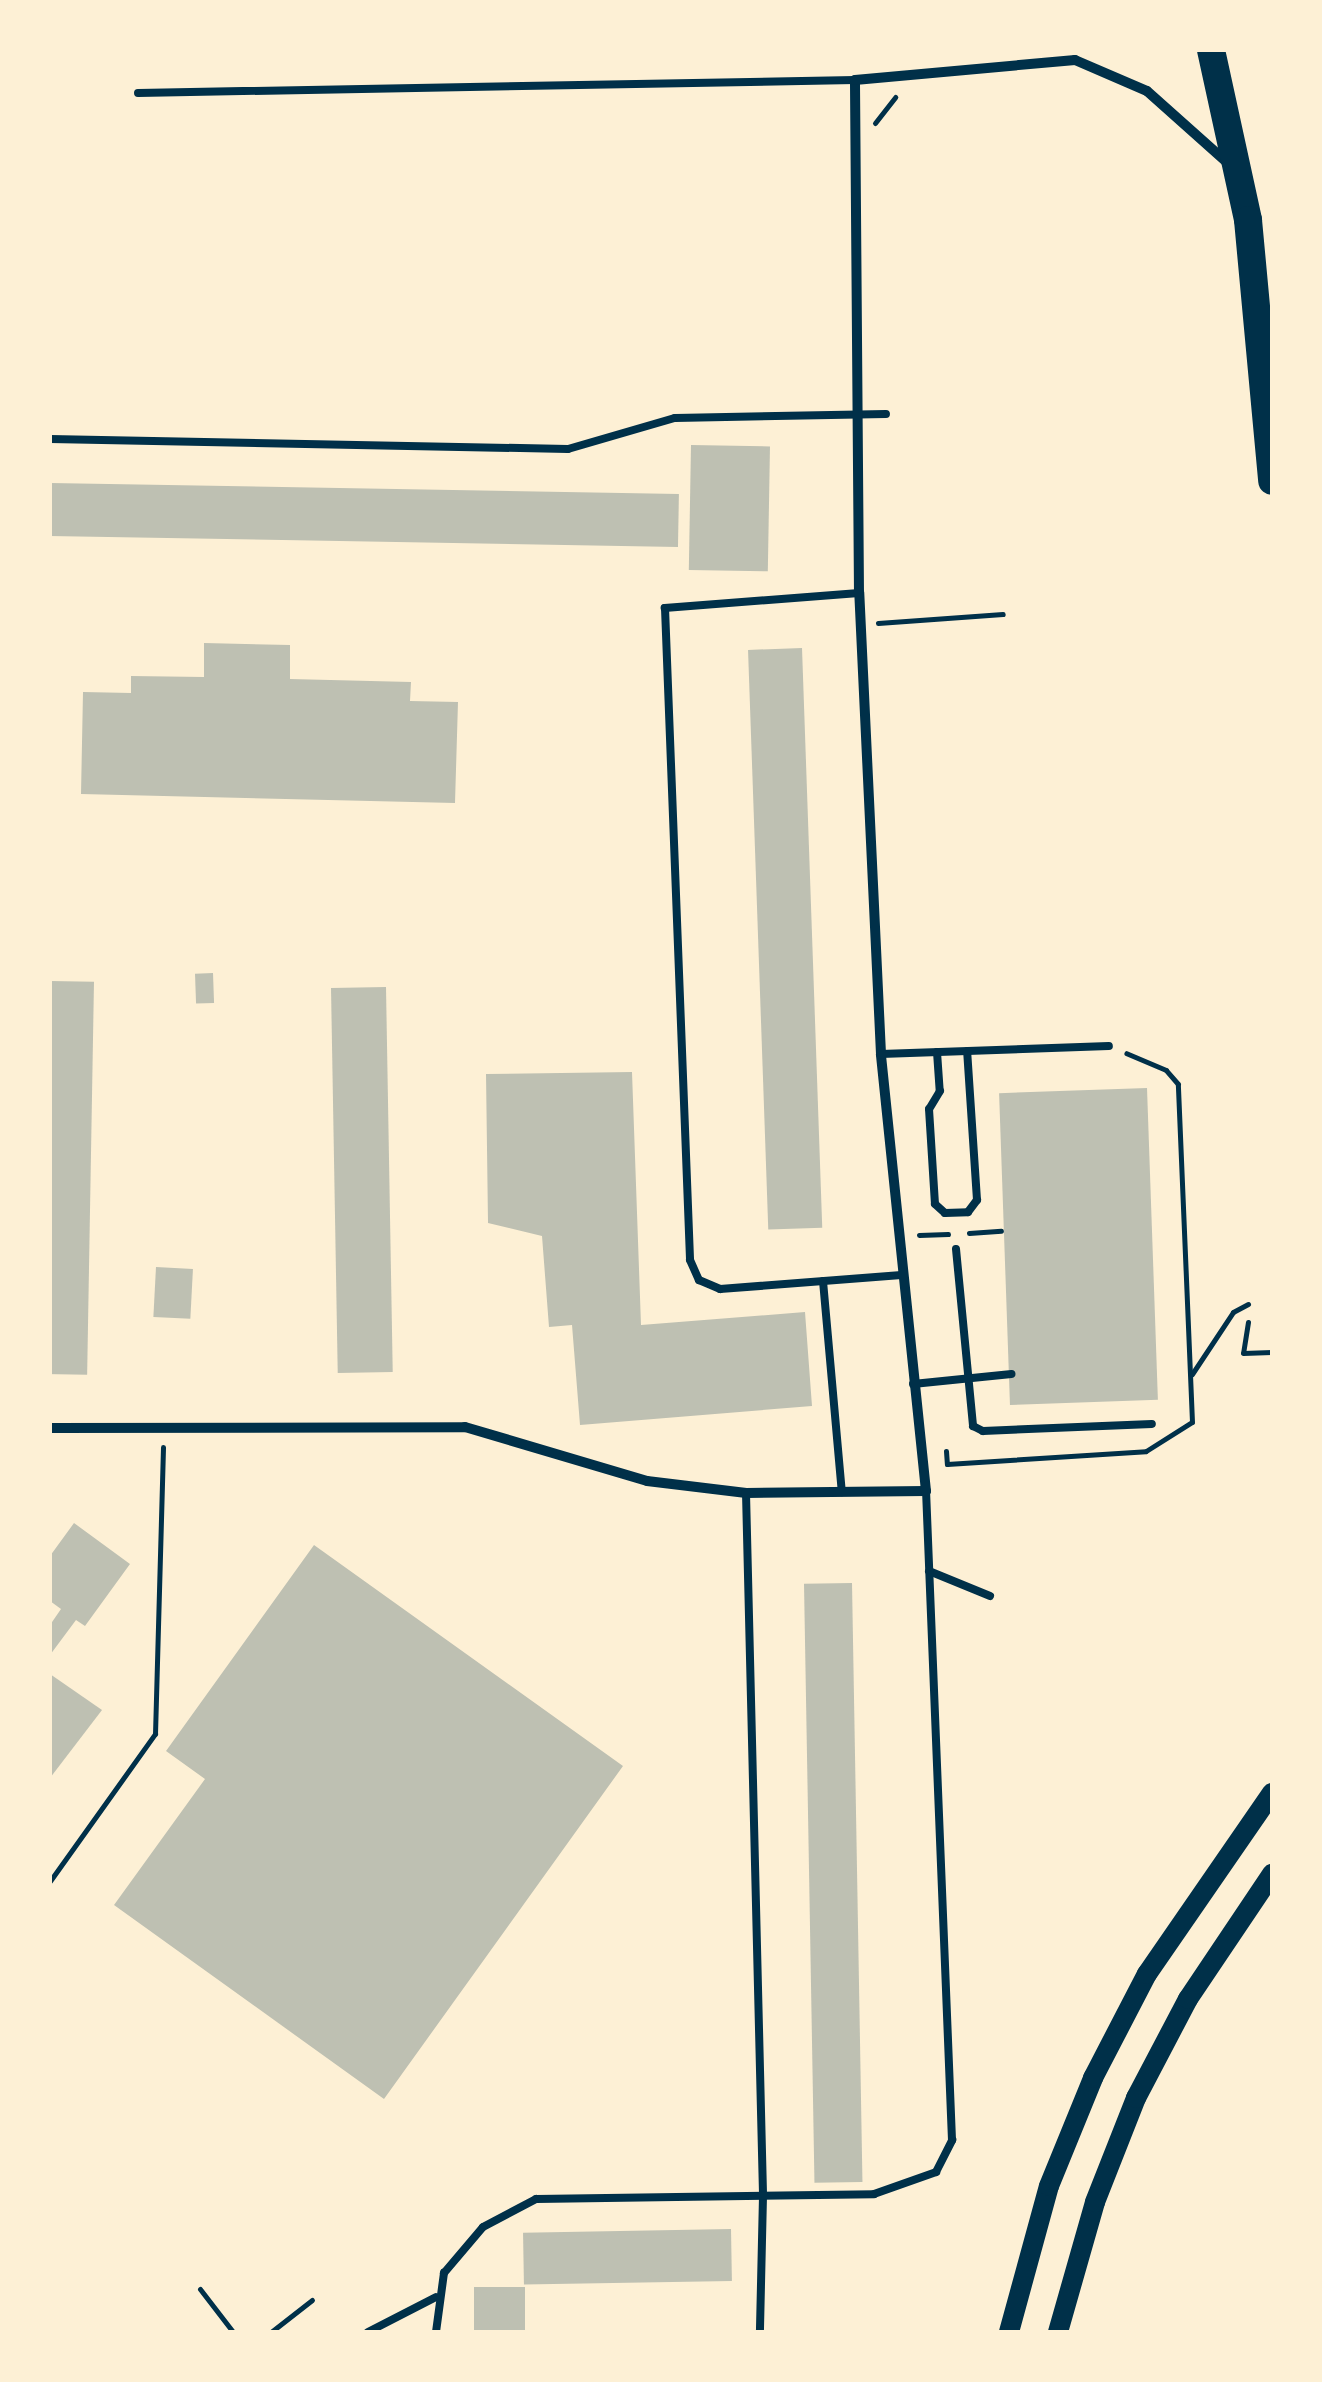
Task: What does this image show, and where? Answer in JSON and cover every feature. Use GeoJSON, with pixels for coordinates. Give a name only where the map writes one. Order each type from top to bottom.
{"type":"FeatureCollection","features":[{"type":"Feature","properties":{"kind":"highway"},"geometry":{"type":"LineString","coordinates":[[1211,50],[1238,172],[1260,328],[1272,481]]}},
{"type":"Feature","properties":{"kind":"main road"},"geometry":{"type":"LineString","coordinates":[[1009,2332],[1050,2186],[1093,2078],[1147,1974],[1272,1793]]}},
{"type":"Feature","properties":{"kind":"main road"},"geometry":{"type":"LineString","coordinates":[[1058,2332],[1095,2202],[1136,2098],[1188,1999],[1272,1874]]}},
{"type":"Feature","properties":{"kind":"street"},"geometry":{"type":"LineString","coordinates":[[1074,60],[1085,50]]}},
{"type":"Feature","properties":{"kind":"street"},"geometry":{"type":"LineString","coordinates":[[50,1428],[163,1431],[465,1427],[647,1480],[746,1493],[926,1491],[881,1054],[859,594],[855,80],[1074,60],[1147,90],[1238,172]]}},
{"type":"Feature","properties":{"kind":"lane"},"geometry":{"type":"LineString","coordinates":[[138,93],[855,80]]}},
{"type":"Feature","properties":{"kind":"lane"},"geometry":{"type":"LineString","coordinates":[[50,439],[568,450],[675,418],[886,414]]}},
{"type":"Feature","properties":{"kind":"lane"},"geometry":{"type":"LineString","coordinates":[[859,594],[665,608],[692,1271],[720,1289],[902,1274]]}},
{"type":"Feature","properties":{"kind":"lane"},"geometry":{"type":"LineString","coordinates":[[881,1054],[1109,1046]]}},
{"type":"Feature","properties":{"kind":"lane"},"geometry":{"type":"LineString","coordinates":[[938,1052],[940,1091],[929,1109],[936,1204],[945,1214],[968,1212],[977,1200],[967,1051]]}},
{"type":"Feature","properties":{"kind":"lane"},"geometry":{"type":"LineString","coordinates":[[956,1249],[967,1416],[983,1431],[1152,1424]]}},
{"type":"Feature","properties":{"kind":"lane"},"geometry":{"type":"LineString","coordinates":[[823,1281],[842,1492]]}},
{"type":"Feature","properties":{"kind":"lane"},"geometry":{"type":"LineString","coordinates":[[913,1384],[1010,1374]]}},
{"type":"Feature","properties":{"kind":"lane"},"geometry":{"type":"LineString","coordinates":[[436,2332],[436,2297],[444,2272],[484,2227],[536,2199],[763,2196],[902,2188],[936,2172],[952,2140],[926,1491]]}},
{"type":"Feature","properties":{"kind":"lane"},"geometry":{"type":"LineString","coordinates":[[746,1493],[763,2196],[760,2332]]}},
{"type":"Feature","properties":{"kind":"lane"},"geometry":{"type":"LineString","coordinates":[[929,1571],[990,1596]]}},
{"type":"Feature","properties":{"kind":"lane"},"geometry":{"type":"LineString","coordinates":[[368,2332],[436,2297]]}},
{"type":"Feature","properties":{"kind":"path"},"geometry":{"type":"LineString","coordinates":[[873,138],[884,102],[900,95]]}},
{"type":"Feature","properties":{"kind":"path"},"geometry":{"type":"LineString","coordinates":[[860,624],[1004,614]]}},
{"type":"Feature","properties":{"kind":"path"},"geometry":{"type":"LineString","coordinates":[[946,1451],[947,1464],[1146,1450],[1192,1422],[1178,1084],[1166,1070],[1109,1046]]}},
{"type":"Feature","properties":{"kind":"path"},"geometry":{"type":"LineString","coordinates":[[1190,1376],[1234,1312],[1248,1304]]}},
{"type":"Feature","properties":{"kind":"path"},"geometry":{"type":"LineString","coordinates":[[1248,1322],[1243,1353],[1272,1352]]}},
{"type":"Feature","properties":{"kind":"path"},"geometry":{"type":"LineString","coordinates":[[50,1880],[154,1734],[163,1431]]}},
{"type":"Feature","properties":{"kind":"path"},"geometry":{"type":"LineString","coordinates":[[200,2289],[233,2332]]}},
{"type":"Feature","properties":{"kind":"path"},"geometry":{"type":"LineString","coordinates":[[272,2332],[312,2300]]}},
{"type":"Feature","properties":{"kind":"building"},"geometry":{"type":"Polygon","coordinates":[[[691,445],[770,446],[768,571],[689,570],[691,445]]]}},
{"type":"Feature","properties":{"kind":"building"},"geometry":{"type":"Polygon","coordinates":[[[50,483],[679,494],[678,547],[50,536],[50,483]]]}},
{"type":"Feature","properties":{"kind":"building"},"geometry":{"type":"Polygon","coordinates":[[[204,643],[290,645],[290,679],[411,682],[410,701],[458,702],[455,803],[81,794],[83,692],[131,693],[131,676],[204,677],[204,643]]]}},
{"type":"Feature","properties":{"kind":"building"},"geometry":{"type":"Polygon","coordinates":[[[802,648],[822,1228],[768,1230],[748,650],[802,648]]]}},
{"type":"Feature","properties":{"kind":"building"},"geometry":{"type":"Polygon","coordinates":[[[213,973],[214,1003],[196,1004],[195,974],[213,973]]]}},
{"type":"Feature","properties":{"kind":"building"},"geometry":{"type":"Polygon","coordinates":[[[50,981],[94,982],[87,1375],[50,1374],[50,981]]]}},
{"type":"Feature","properties":{"kind":"building"},"geometry":{"type":"Polygon","coordinates":[[[386,987],[393,1372],[338,1373],[331,988],[386,987]]]}},
{"type":"Feature","properties":{"kind":"building"},"geometry":{"type":"Polygon","coordinates":[[[632,1072],[641,1325],[805,1312],[812,1406],[580,1425],[572,1325],[549,1327],[542,1236],[488,1223],[486,1074],[632,1072]]]}},
{"type":"Feature","properties":{"kind":"building"},"geometry":{"type":"Polygon","coordinates":[[[1147,1088],[1158,1400],[1010,1405],[999,1093],[1147,1088]]]}},
{"type":"Feature","properties":{"kind":"building"},"geometry":{"type":"Polygon","coordinates":[[[156,1267],[193,1269],[190,1319],[153,1317],[156,1267]]]}},
{"type":"Feature","properties":{"kind":"building"},"geometry":{"type":"Polygon","coordinates":[[[74,1523],[130,1564],[85,1626],[76,1620],[50,1655],[50,1625],[61,1609],[50,1601],[50,1556],[74,1523]]]}},
{"type":"Feature","properties":{"kind":"building"},"geometry":{"type":"Polygon","coordinates":[[[314,1545],[623,1766],[384,2099],[114,1905],[205,1779],[166,1751],[314,1545]]]}},
{"type":"Feature","properties":{"kind":"building"},"geometry":{"type":"Polygon","coordinates":[[[852,1583],[862,2182],[814,2183],[804,1584],[852,1583]]]}},
{"type":"Feature","properties":{"kind":"building"},"geometry":{"type":"Polygon","coordinates":[[[50,1674],[102,1710],[50,1778],[50,1674]]]}},
{"type":"Feature","properties":{"kind":"building"},"geometry":{"type":"Polygon","coordinates":[[[731,2229],[732,2281],[524,2285],[523,2233],[731,2229]]]}},
{"type":"Feature","properties":{"kind":"building"},"geometry":{"type":"Polygon","coordinates":[[[474,2287],[525,2287],[525,2332],[474,2332],[474,2287]]]}}]}
